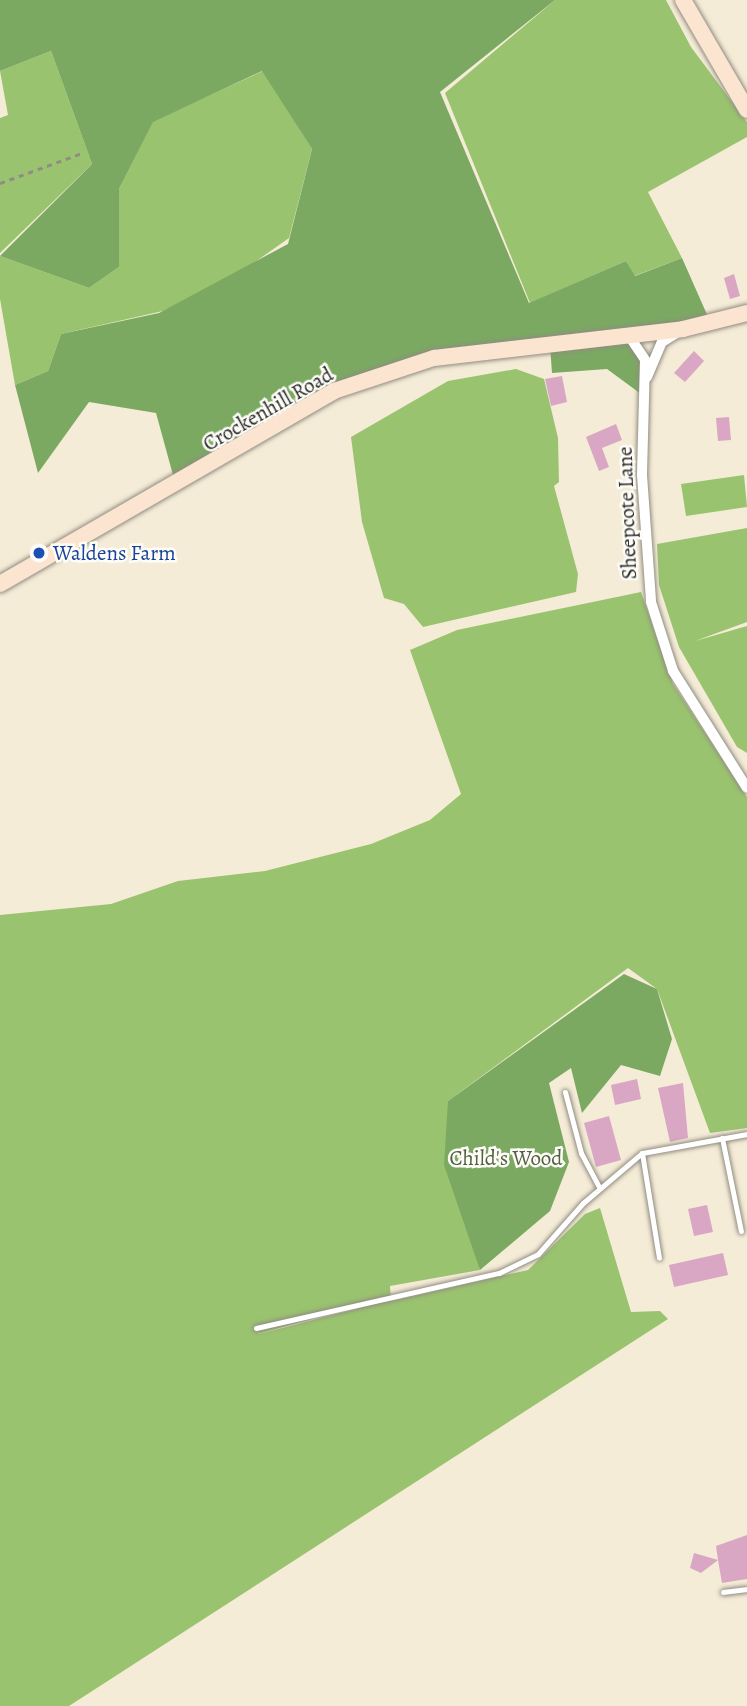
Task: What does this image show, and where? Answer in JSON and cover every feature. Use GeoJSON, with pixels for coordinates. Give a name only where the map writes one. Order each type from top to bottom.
{"type":"FeatureCollection","features":[{"type":"Feature","properties":{"kind":"main road"},"geometry":{"type":"LineString","coordinates":[[682,0],[747,110]]}},
{"type":"Feature","properties":{"kind":"main road","name":"Crockenhill Road"},"geometry":{"type":"LineString","coordinates":[[0,584],[334,391],[434,358],[627,333],[683,329],[747,313]]}},
{"type":"Feature","properties":{"kind":"street","name":"Sheepcote Lane"},"geometry":{"type":"LineString","coordinates":[[646,380],[662,342],[683,329]]}},
{"type":"Feature","properties":{"kind":"street","name":"Sheepcote Lane"},"geometry":{"type":"LineString","coordinates":[[627,333],[645,360],[642,475],[651,602],[673,671],[747,788]]}},
{"type":"Feature","properties":{"kind":"lane"},"geometry":{"type":"LineString","coordinates":[[565,1092],[582,1153],[600,1188]]}},
{"type":"Feature","properties":{"kind":"lane"},"geometry":{"type":"LineString","coordinates":[[256,1328],[499,1273],[538,1254],[600,1188],[642,1153],[747,1134]]}},
{"type":"Feature","properties":{"kind":"lane"},"geometry":{"type":"LineString","coordinates":[[722,1138],[741,1231]]}},
{"type":"Feature","properties":{"kind":"lane"},"geometry":{"type":"LineString","coordinates":[[642,1153],[659,1258]]}},
{"type":"Feature","properties":{"kind":"lane"},"geometry":{"type":"LineString","coordinates":[[723,1592],[747,1589]]}},
{"type":"Feature","properties":{"kind":"path"},"geometry":{"type":"LineString","coordinates":[[0,183],[82,153]]}},
{"type":"Feature","properties":{"kind":"green space"},"geometry":{"type":"Polygon","coordinates":[[[0,0],[555,0],[440,92],[529,303],[626,261],[635,276],[682,258],[709,319],[432,352],[173,475],[156,413],[89,402],[38,473],[15,385],[48,371],[61,334],[159,313],[288,244],[312,149],[262,71],[153,122],[119,189],[119,267],[89,288],[0,256],[92,164],[51,51],[0,71],[0,0]]]}},
{"type":"Feature","properties":{"kind":"green space"},"geometry":{"type":"Polygon","coordinates":[[[555,0],[666,0],[691,47],[747,122],[747,137],[648,192],[682,258],[634,276],[626,261],[530,303],[445,93],[555,0]]]}},
{"type":"Feature","properties":{"kind":"green space"},"geometry":{"type":"Polygon","coordinates":[[[51,51],[92,164],[0,253],[0,118],[8,115],[0,71],[51,51]]]}},
{"type":"Feature","properties":{"kind":"green space"},"geometry":{"type":"Polygon","coordinates":[[[263,71],[312,149],[289,238],[241,272],[163,311],[61,334],[48,371],[15,385],[0,299],[0,256],[89,288],[119,267],[119,189],[153,121],[263,71]]]}},
{"type":"Feature","properties":{"kind":"green space"},"geometry":{"type":"Polygon","coordinates":[[[625,336],[641,361],[641,394],[607,369],[552,373],[550,346],[625,336]]]}},
{"type":"Feature","properties":{"kind":"green space"},"geometry":{"type":"Polygon","coordinates":[[[516,369],[544,379],[558,438],[559,482],[554,486],[578,574],[576,592],[423,627],[404,604],[384,598],[362,522],[351,437],[448,381],[516,369]]]}},
{"type":"Feature","properties":{"kind":"green space"},"geometry":{"type":"Polygon","coordinates":[[[744,475],[747,507],[686,516],[681,484],[744,475]]]}},
{"type":"Feature","properties":{"kind":"green space"},"geometry":{"type":"Polygon","coordinates":[[[747,528],[747,622],[695,641],[747,626],[747,753],[737,747],[679,647],[659,585],[657,544],[747,528]]]}},
{"type":"Feature","properties":{"kind":"green space"},"geometry":{"type":"Polygon","coordinates":[[[641,592],[673,684],[747,797],[747,1128],[710,1133],[657,989],[628,968],[448,1101],[480,1270],[390,1286],[391,1301],[528,1270],[585,1214],[600,1208],[631,1312],[660,1311],[668,1319],[69,1706],[0,1706],[0,915],[111,904],[178,881],[265,871],[371,844],[430,820],[461,794],[410,650],[457,630],[641,592]],[[379,1303],[333,1313],[258,1334],[379,1303]]]}},
{"type":"Feature","properties":{"kind":"green space","name":"Child's Wood"},"geometry":{"type":"Polygon","coordinates":[[[624,974],[657,989],[672,1039],[660,1076],[621,1065],[582,1113],[571,1068],[549,1083],[569,1162],[550,1211],[480,1270],[444,1165],[448,1101],[624,974]]]}},
{"type":"Feature","properties":{"kind":"building"},"geometry":{"type":"Polygon","coordinates":[[[734,274],[740,296],[730,299],[724,278],[734,274]]]}},
{"type":"Feature","properties":{"kind":"building"},"geometry":{"type":"Polygon","coordinates":[[[694,351],[704,361],[685,382],[674,373],[694,351]]]}},
{"type":"Feature","properties":{"kind":"building"},"geometry":{"type":"Polygon","coordinates":[[[562,376],[567,402],[551,406],[545,379],[562,376]]]}},
{"type":"Feature","properties":{"kind":"building"},"geometry":{"type":"Polygon","coordinates":[[[729,417],[731,440],[718,441],[716,418],[729,417]]]}},
{"type":"Feature","properties":{"kind":"building"},"geometry":{"type":"Polygon","coordinates":[[[616,424],[622,440],[602,448],[609,467],[599,471],[586,437],[616,424]]]}},
{"type":"Feature","properties":{"kind":"building"},"geometry":{"type":"Polygon","coordinates":[[[637,1079],[641,1099],[615,1105],[611,1085],[637,1079]]]}},
{"type":"Feature","properties":{"kind":"building"},"geometry":{"type":"Polygon","coordinates":[[[683,1083],[688,1138],[670,1142],[658,1088],[683,1083]]]}},
{"type":"Feature","properties":{"kind":"building"},"geometry":{"type":"Polygon","coordinates":[[[609,1116],[621,1160],[596,1167],[584,1123],[609,1116]]]}},
{"type":"Feature","properties":{"kind":"building"},"geometry":{"type":"Polygon","coordinates":[[[707,1205],[713,1232],[694,1236],[688,1209],[707,1205]]]}},
{"type":"Feature","properties":{"kind":"building"},"geometry":{"type":"Polygon","coordinates":[[[723,1253],[728,1275],[674,1287],[669,1265],[723,1253]]]}},
{"type":"Feature","properties":{"kind":"building"},"geometry":{"type":"Polygon","coordinates":[[[747,1535],[747,1579],[722,1583],[716,1546],[747,1535]]]}},
{"type":"Feature","properties":{"kind":"building"},"geometry":{"type":"Polygon","coordinates":[[[694,1553],[718,1560],[701,1573],[690,1568],[694,1553]]]}},
{"type":"Feature","properties":{"kind":"place","name":"Waldens Farm"},"geometry":{"type":"Point","coordinates":[39,553]}}]}
